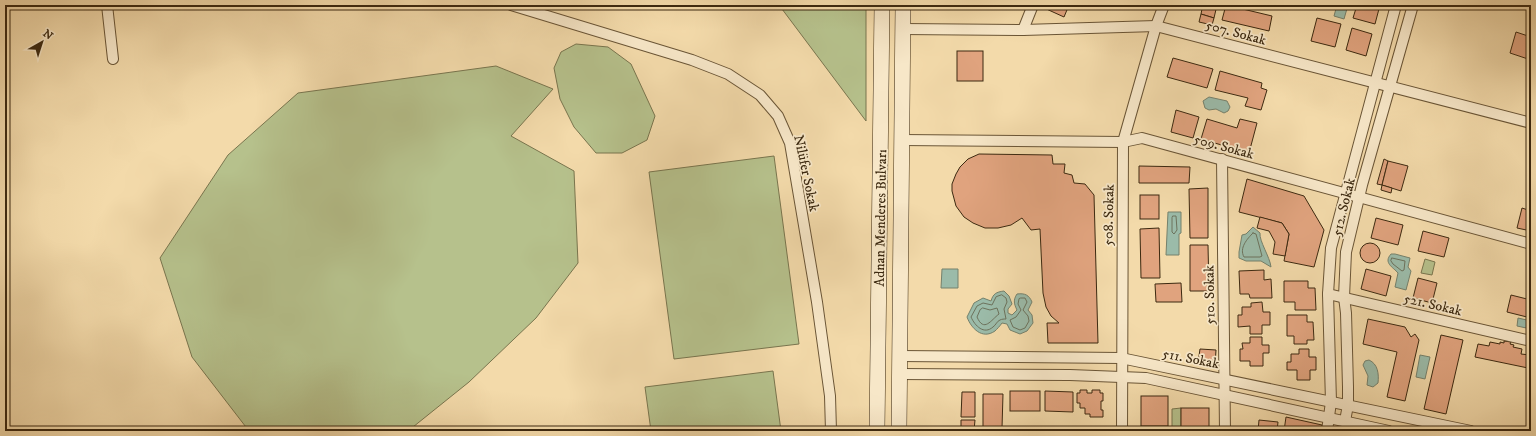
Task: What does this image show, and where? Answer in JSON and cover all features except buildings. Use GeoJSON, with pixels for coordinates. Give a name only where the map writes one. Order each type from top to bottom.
{"type":"FeatureCollection","features":[{"type":"Feature","properties":{"kind":"main road","name":"Adnan Menderes Bulvarı"},"geometry":{"type":"LineString","coordinates":[[877,431],[882,5]]}},
{"type":"Feature","properties":{"kind":"main road","name":"Adnan Menderes Bulvarı"},"geometry":{"type":"LineString","coordinates":[[899,431],[903,5]]}},
{"type":"Feature","properties":{"kind":"street"},"geometry":{"type":"LineString","coordinates":[[107,5],[113,59]]}},
{"type":"Feature","properties":{"kind":"street","name":"Nilüfer Sokak"},"geometry":{"type":"LineString","coordinates":[[511,5],[692,60],[728,74],[760,95],[778,116],[790,144],[817,302],[830,396],[832,431]]}},
{"type":"Feature","properties":{"kind":"street"},"geometry":{"type":"LineString","coordinates":[[1023,30],[1033,5]]}},
{"type":"Feature","properties":{"kind":"street","name":"508. Sokak"},"geometry":{"type":"LineString","coordinates":[[1122,431],[1121,358],[1123,142],[1156,26],[1164,5]]}},
{"type":"Feature","properties":{"kind":"street","name":"512. Sokak"},"geometry":{"type":"LineString","coordinates":[[1327,431],[1331,402],[1328,294],[1331,248],[1396,5]]}},
{"type":"Feature","properties":{"kind":"street","name":"512. Sokak"},"geometry":{"type":"LineString","coordinates":[[1345,422],[1348,405],[1344,297],[1346,252],[1389,87],[1413,5]]}},
{"type":"Feature","properties":{"kind":"street","name":"507. Sokak"},"geometry":{"type":"LineString","coordinates":[[903,29],[1023,30],[1156,26],[1531,123]]}},
{"type":"Feature","properties":{"kind":"street","name":"509. Sokak"},"geometry":{"type":"LineString","coordinates":[[901,140],[1123,142],[1142,138],[1531,244]]}},
{"type":"Feature","properties":{"kind":"street","name":"510. Sokak"},"geometry":{"type":"LineString","coordinates":[[1222,159],[1225,431]]}},
{"type":"Feature","properties":{"kind":"street","name":"521. Sokak"},"geometry":{"type":"LineString","coordinates":[[1328,294],[1531,341]]}},
{"type":"Feature","properties":{"kind":"street","name":"511. Sokak"},"geometry":{"type":"LineString","coordinates":[[900,356],[1121,358],[1224,378],[1471,431]]}},
{"type":"Feature","properties":{"kind":"street","name":"511. Sokak"},"geometry":{"type":"LineString","coordinates":[[900,374],[1070,375],[1146,378],[1385,431]]}},
{"type":"Feature","properties":{"kind":"green space"},"geometry":{"type":"Polygon","coordinates":[[[779,5],[866,5],[866,121],[779,5]]]}},
{"type":"Feature","properties":{"kind":"green space"},"geometry":{"type":"Polygon","coordinates":[[[576,44],[608,47],[631,64],[655,116],[647,140],[622,153],[596,153],[574,127],[560,99],[554,68],[561,52],[576,44]]]}},
{"type":"Feature","properties":{"kind":"green space"},"geometry":{"type":"Polygon","coordinates":[[[496,66],[553,89],[511,136],[574,171],[578,263],[536,318],[469,382],[408,431],[249,431],[192,357],[160,258],[228,155],[298,93],[496,66]]]}},
{"type":"Feature","properties":{"kind":"green space"},"geometry":{"type":"Polygon","coordinates":[[[774,156],[799,344],[674,359],[649,172],[774,156]]]}},
{"type":"Feature","properties":{"kind":"green space"},"geometry":{"type":"Polygon","coordinates":[[[1425,259],[1435,262],[1432,275],[1421,273],[1425,259]]]}},
{"type":"Feature","properties":{"kind":"green space"},"geometry":{"type":"Polygon","coordinates":[[[773,371],[781,431],[651,431],[645,387],[773,371]]]}},
{"type":"Feature","properties":{"kind":"green space"},"geometry":{"type":"Polygon","coordinates":[[[1181,408],[1181,431],[1172,431],[1172,409],[1181,408]]]}},
{"type":"Feature","properties":{"kind":"green space"},"geometry":{"type":"Polygon","coordinates":[[[1141,426],[1168,426],[1168,431],[1141,431],[1141,426]]]}},
{"type":"Feature","properties":{"kind":"water"},"geometry":{"type":"Polygon","coordinates":[[[1337,5],[1348,5],[1344,19],[1334,16],[1337,5]]]}},
{"type":"Feature","properties":{"kind":"water"},"geometry":{"type":"Polygon","coordinates":[[[1209,97],[1227,101],[1230,107],[1228,111],[1224,113],[1216,109],[1209,110],[1205,108],[1203,101],[1209,97]]]}},
{"type":"Feature","properties":{"kind":"water"},"geometry":{"type":"Polygon","coordinates":[[[1168,212],[1181,212],[1179,255],[1166,255],[1168,212]]]}},
{"type":"Feature","properties":{"kind":"water"},"geometry":{"type":"Polygon","coordinates":[[[1253,227],[1260,233],[1261,240],[1271,267],[1261,261],[1246,261],[1239,258],[1242,235],[1246,234],[1253,227]]]}},
{"type":"Feature","properties":{"kind":"water"},"geometry":{"type":"Polygon","coordinates":[[[1391,254],[1410,258],[1408,267],[1411,271],[1406,290],[1395,287],[1398,273],[1388,262],[1391,254]]]}},
{"type":"Feature","properties":{"kind":"water"},"geometry":{"type":"Polygon","coordinates":[[[942,269],[958,269],[958,288],[941,288],[942,269]]]}},
{"type":"Feature","properties":{"kind":"water"},"geometry":{"type":"Polygon","coordinates":[[[1004,291],[1009,296],[1012,304],[1008,309],[1008,313],[1012,315],[1017,310],[1014,302],[1017,294],[1024,294],[1030,298],[1032,302],[1028,310],[1032,315],[1033,323],[1027,331],[1020,334],[1010,330],[1007,324],[1002,323],[995,331],[990,333],[986,334],[978,332],[971,325],[967,317],[974,303],[983,298],[991,301],[995,294],[1004,291]]]}},
{"type":"Feature","properties":{"kind":"water"},"geometry":{"type":"Polygon","coordinates":[[[1518,318],[1531,321],[1531,329],[1517,326],[1518,318]]]}},
{"type":"Feature","properties":{"kind":"water"},"geometry":{"type":"Polygon","coordinates":[[[1420,355],[1430,357],[1425,379],[1416,377],[1420,355]]]}},
{"type":"Feature","properties":{"kind":"water"},"geometry":{"type":"Polygon","coordinates":[[[1369,360],[1374,364],[1378,373],[1378,383],[1373,387],[1367,385],[1368,376],[1363,365],[1365,361],[1369,360]]]}}]}
